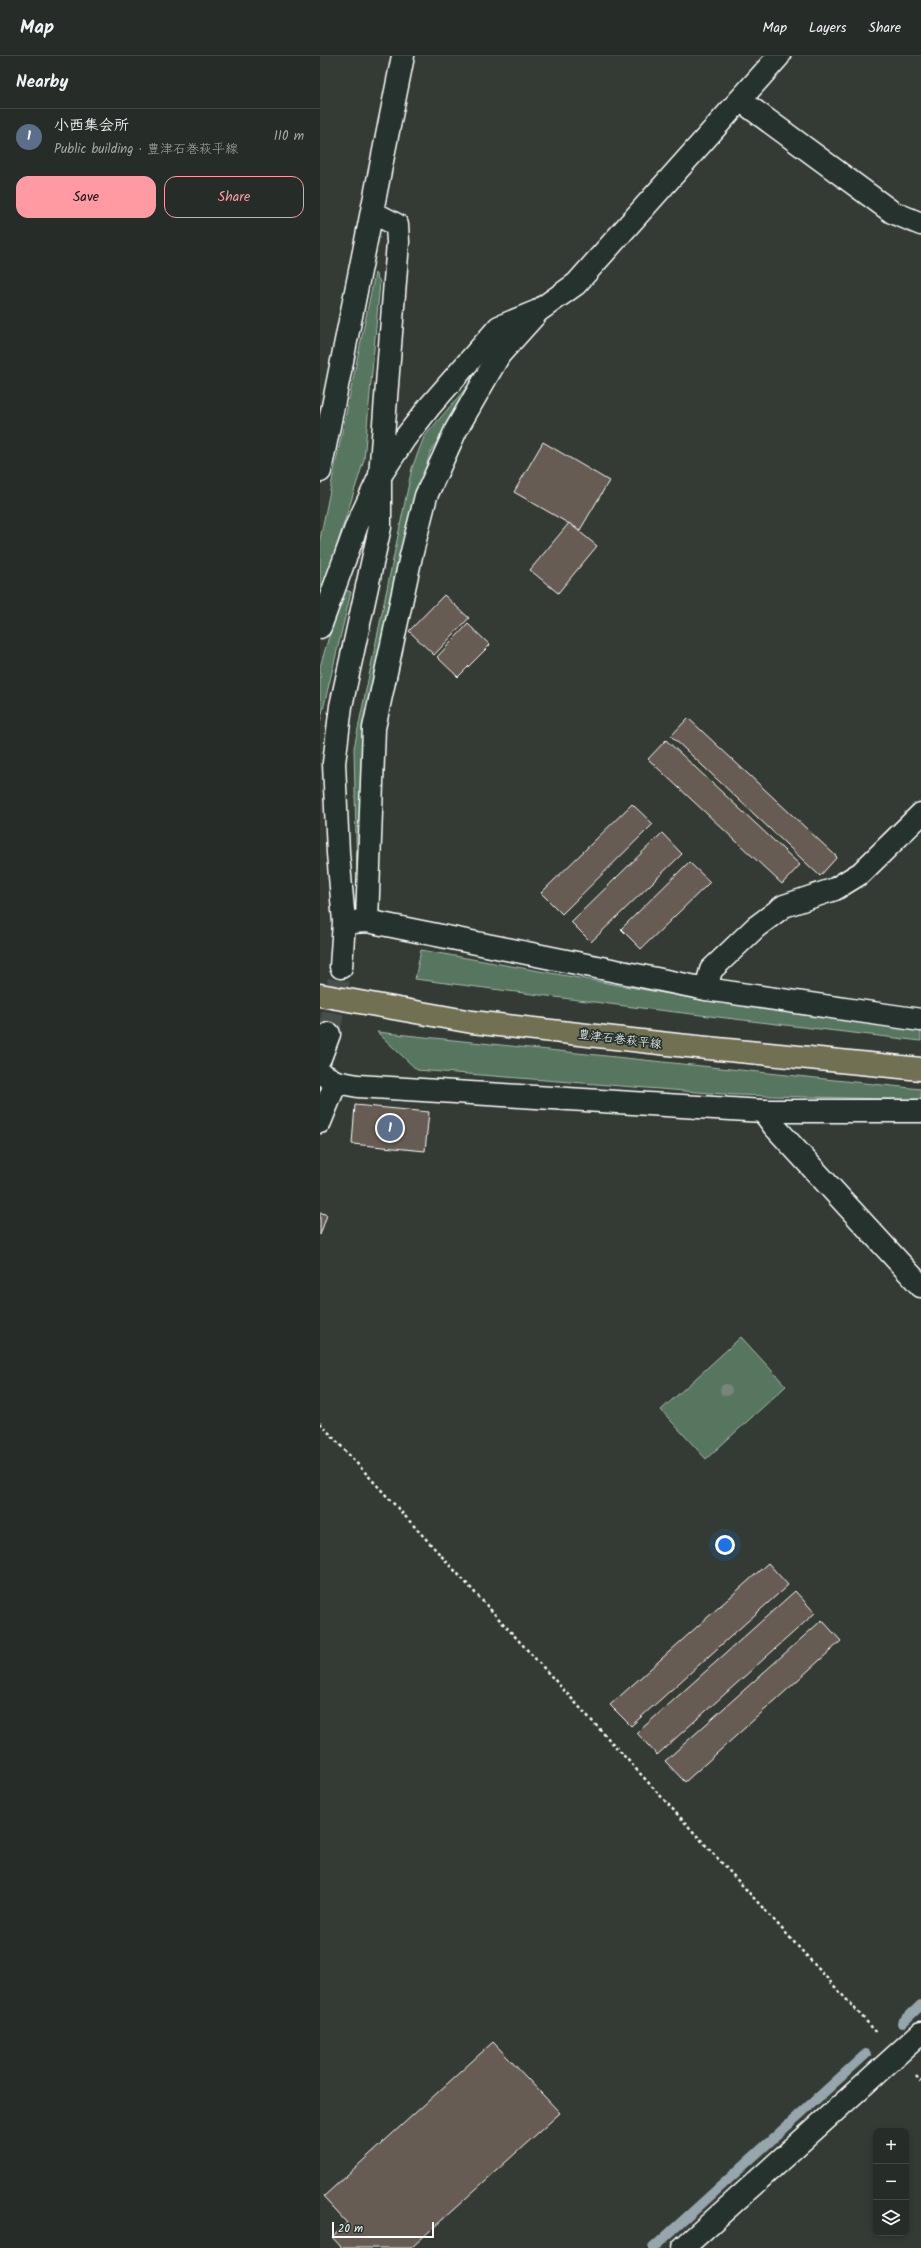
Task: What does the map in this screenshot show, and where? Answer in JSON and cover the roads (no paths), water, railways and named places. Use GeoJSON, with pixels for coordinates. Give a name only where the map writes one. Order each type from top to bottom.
{"type":"FeatureCollection","features":[{"type":"Feature","properties":{"kind":"main road","name":"豊津石巻萩平線"},"geometry":{"type":"LineString","coordinates":[[320,995],[472,1022],[677,1045],[921,1069]]}},
{"type":"Feature","properties":{"kind":"street"},"geometry":{"type":"LineString","coordinates":[[320,471],[403,56]]}},
{"type":"Feature","properties":{"kind":"street"},"geometry":{"type":"LineString","coordinates":[[367,921],[374,728],[411,556],[426,496],[456,430],[499,355],[538,311],[576,284],[779,56]]}},
{"type":"Feature","properties":{"kind":"street"},"geometry":{"type":"LineString","coordinates":[[740,100],[892,212],[921,224]]}},
{"type":"Feature","properties":{"kind":"street"},"geometry":{"type":"LineString","coordinates":[[341,966],[344,922],[338,853],[334,763],[341,706],[380,527],[380,476],[398,242],[397,225],[372,212]]}},
{"type":"Feature","properties":{"kind":"street"},"geometry":{"type":"LineString","coordinates":[[320,627],[357,525],[380,476],[405,438],[430,406],[499,327],[538,311]]}},
{"type":"Feature","properties":{"kind":"street"},"geometry":{"type":"LineString","coordinates":[[706,989],[711,970],[756,927],[784,906],[835,890],[861,873],[921,814]]}},
{"type":"Feature","properties":{"kind":"street"},"geometry":{"type":"LineString","coordinates":[[344,922],[367,921],[706,989],[921,1020]]}},
{"type":"Feature","properties":{"kind":"street"},"geometry":{"type":"LineString","coordinates":[[320,1058],[329,1034]]}},
{"type":"Feature","properties":{"kind":"street"},"geometry":{"type":"LineString","coordinates":[[320,1122],[328,1077],[358,1086],[763,1111],[921,1111]]}},
{"type":"Feature","properties":{"kind":"street"},"geometry":{"type":"LineString","coordinates":[[763,1111],[779,1132],[921,1286]]}},
{"type":"Feature","properties":{"kind":"street"},"geometry":{"type":"LineString","coordinates":[[683,2248],[921,2033]]}},
{"type":"Feature","properties":{"kind":"waterway"},"geometry":{"type":"LineString","coordinates":[[902,2023],[921,2005]]}},
{"type":"Feature","properties":{"kind":"waterway"},"geometry":{"type":"LineString","coordinates":[[653,2248],[866,2054]]}},
{"type":"Feature","properties":{"kind":"tunnel"},"geometry":{"type":"LineString","coordinates":[[329,1034],[341,967]]}},
{"type":"Feature","properties":{"kind":"place","name":"小西集会所"},"geometry":{"type":"Point","coordinates":[390,1128]}}]}
